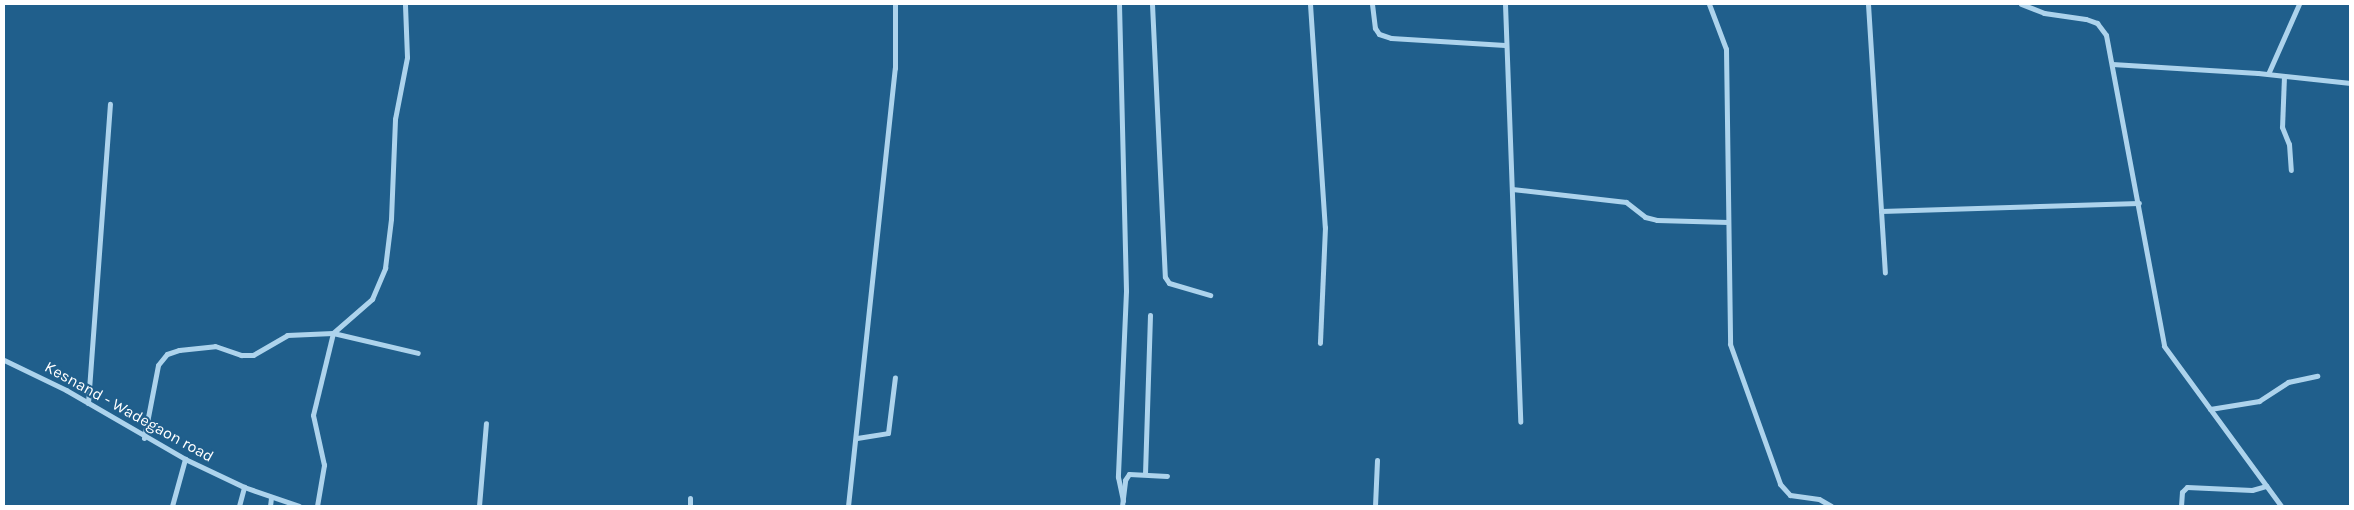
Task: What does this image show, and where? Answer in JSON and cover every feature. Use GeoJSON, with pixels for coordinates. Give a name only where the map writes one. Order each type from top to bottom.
{"type":"FeatureCollection","features":[{"type":"Feature","properties":{"kind":"street"},"geometry":{"type":"LineString","coordinates":[[317,506],[324,465],[313,415],[333,333],[372,299],[385,268],[392,219],[395,119],[407,57],[405,4]]}},
{"type":"Feature","properties":{"kind":"street"},"geometry":{"type":"LineString","coordinates":[[848,506],[857,438],[894,68],[895,4]]}},
{"type":"Feature","properties":{"kind":"street"},"geometry":{"type":"LineString","coordinates":[[1119,4],[1126,281],[1118,477],[1123,503]]}},
{"type":"Feature","properties":{"kind":"street"},"geometry":{"type":"LineString","coordinates":[[1152,4],[1164,277],[1169,283],[1210,295]]}},
{"type":"Feature","properties":{"kind":"street"},"geometry":{"type":"LineString","coordinates":[[1310,4],[1325,227],[1320,343]]}},
{"type":"Feature","properties":{"kind":"street"},"geometry":{"type":"LineString","coordinates":[[1372,4],[1375,28],[1379,34],[1391,38],[1505,45]]}},
{"type":"Feature","properties":{"kind":"street"},"geometry":{"type":"LineString","coordinates":[[1505,4],[1520,422]]}},
{"type":"Feature","properties":{"kind":"street"},"geometry":{"type":"LineString","coordinates":[[1709,4],[1711,17],[1722,32],[1726,49],[1730,344],[1780,484],[1790,495],[1820,499],[1831,506]]}},
{"type":"Feature","properties":{"kind":"street"},"geometry":{"type":"LineString","coordinates":[[1868,4],[1885,272]]}},
{"type":"Feature","properties":{"kind":"street"},"geometry":{"type":"LineString","coordinates":[[2021,4],[2044,13],[2097,23],[2106,35],[2139,203],[2164,346],[2281,506]]}},
{"type":"Feature","properties":{"kind":"street"},"geometry":{"type":"LineString","coordinates":[[2268,74],[2299,4]]}},
{"type":"Feature","properties":{"kind":"street"},"geometry":{"type":"LineString","coordinates":[[2112,64],[2268,74],[2350,83]]}},
{"type":"Feature","properties":{"kind":"street"},"geometry":{"type":"LineString","coordinates":[[2284,76],[2282,127],[2290,144],[2291,170]]}},
{"type":"Feature","properties":{"kind":"street"},"geometry":{"type":"LineString","coordinates":[[88,403],[110,104]]}},
{"type":"Feature","properties":{"kind":"street"},"geometry":{"type":"LineString","coordinates":[[1512,189],[1626,202],[1646,217],[1657,220],[1728,222]]}},
{"type":"Feature","properties":{"kind":"street"},"geometry":{"type":"LineString","coordinates":[[1881,211],[2139,203]]}},
{"type":"Feature","properties":{"kind":"street"},"geometry":{"type":"LineString","coordinates":[[1145,474],[1150,315]]}},
{"type":"Feature","properties":{"kind":"street"},"geometry":{"type":"LineString","coordinates":[[144,438],[158,365],[168,354],[215,346],[241,355],[253,354],[287,335],[333,333],[418,354]]}},
{"type":"Feature","properties":{"kind":"street","name":"Kesnand - Wadegaon road"},"geometry":{"type":"LineString","coordinates":[[4,360],[88,403],[144,438],[185,459],[244,487],[271,498],[299,506]]}},
{"type":"Feature","properties":{"kind":"street"},"geometry":{"type":"LineString","coordinates":[[857,438],[888,434],[895,376]]}},
{"type":"Feature","properties":{"kind":"street"},"geometry":{"type":"LineString","coordinates":[[2210,409],[2259,401],[2288,382],[2317,376]]}},
{"type":"Feature","properties":{"kind":"street"},"geometry":{"type":"LineString","coordinates":[[479,506],[486,423]]}},
{"type":"Feature","properties":{"kind":"street"},"geometry":{"type":"LineString","coordinates":[[172,506],[185,459]]}},
{"type":"Feature","properties":{"kind":"street"},"geometry":{"type":"LineString","coordinates":[[1375,506],[1377,460]]}},
{"type":"Feature","properties":{"kind":"street"},"geometry":{"type":"LineString","coordinates":[[1123,503],[1127,476],[1145,474],[1167,476]]}},
{"type":"Feature","properties":{"kind":"street"},"geometry":{"type":"LineString","coordinates":[[2181,506],[2182,492],[2187,487],[2252,490],[2266,486]]}},
{"type":"Feature","properties":{"kind":"street"},"geometry":{"type":"LineString","coordinates":[[239,506],[244,487]]}},
{"type":"Feature","properties":{"kind":"street"},"geometry":{"type":"LineString","coordinates":[[270,506],[271,498]]}},
{"type":"Feature","properties":{"kind":"street"},"geometry":{"type":"LineString","coordinates":[[690,498],[690,506]]}}]}
